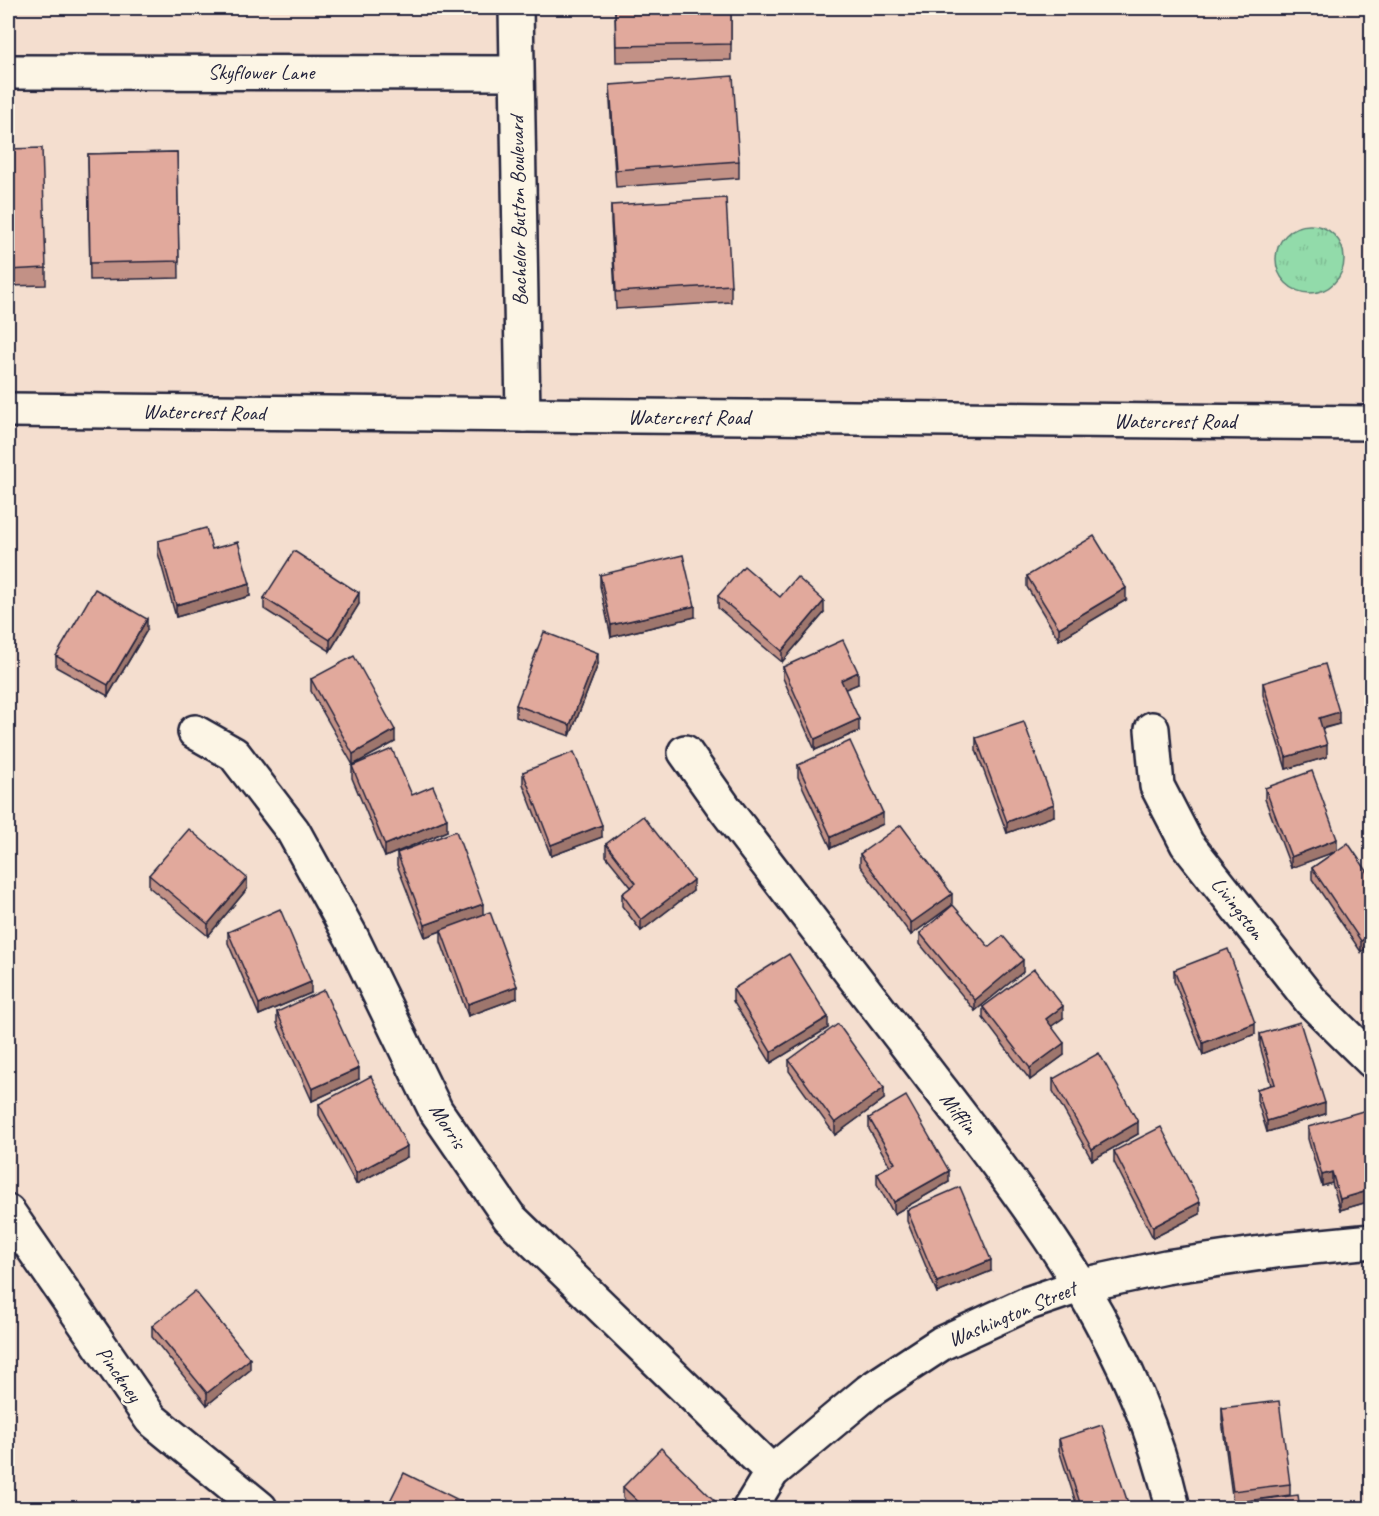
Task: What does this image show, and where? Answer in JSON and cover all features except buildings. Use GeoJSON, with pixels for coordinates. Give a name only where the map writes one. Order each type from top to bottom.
{"type":"FeatureCollection","features":[{"type":"Feature","properties":{"kind":"street","name":"Bachelor Button Boulevard"},"geometry":{"type":"LineString","coordinates":[[516,8],[515,73],[523,416]]}},
{"type":"Feature","properties":{"kind":"street","name":"Skyflower Lane"},"geometry":{"type":"LineString","coordinates":[[8,72],[515,73]]}},
{"type":"Feature","properties":{"kind":"street","name":"Watercrest Road"},"geometry":{"type":"LineString","coordinates":[[8,410],[1371,423]]}},
{"type":"Feature","properties":{"kind":"street","name":"Livingston"},"geometry":{"type":"LineString","coordinates":[[1152,729],[1157,786],[1187,844],[1311,1001],[1371,1061]]}},
{"type":"Feature","properties":{"kind":"street","name":"Morris"},"geometry":{"type":"LineString","coordinates":[[195,732],[234,754],[293,831],[352,939],[436,1111],[510,1217],[772,1472]]}},
{"type":"Feature","properties":{"kind":"street","name":"Mifflin"},"geometry":{"type":"LineString","coordinates":[[685,752],[726,810],[1027,1201],[1082,1285],[1113,1340],[1161,1458],[1173,1509]]}},
{"type":"Feature","properties":{"kind":"street","name":"Pinckney"},"geometry":{"type":"LineString","coordinates":[[8,1212],[151,1419],[260,1509]]}},
{"type":"Feature","properties":{"kind":"street","name":"Washington Street"},"geometry":{"type":"LineString","coordinates":[[750,1509],[772,1472],[870,1391],[942,1343],[1029,1303],[1082,1285],[1166,1268],[1258,1253],[1371,1241]]}},
{"type":"Feature","properties":{"kind":"green space"},"geometry":{"type":"Polygon","coordinates":[[[1310,225],[1323,228],[1334,235],[1341,246],[1344,259],[1341,272],[1334,283],[1323,290],[1310,293],[1297,290],[1286,283],[1279,272],[1276,259],[1279,246],[1286,235],[1297,228],[1310,225]]]}}]}
